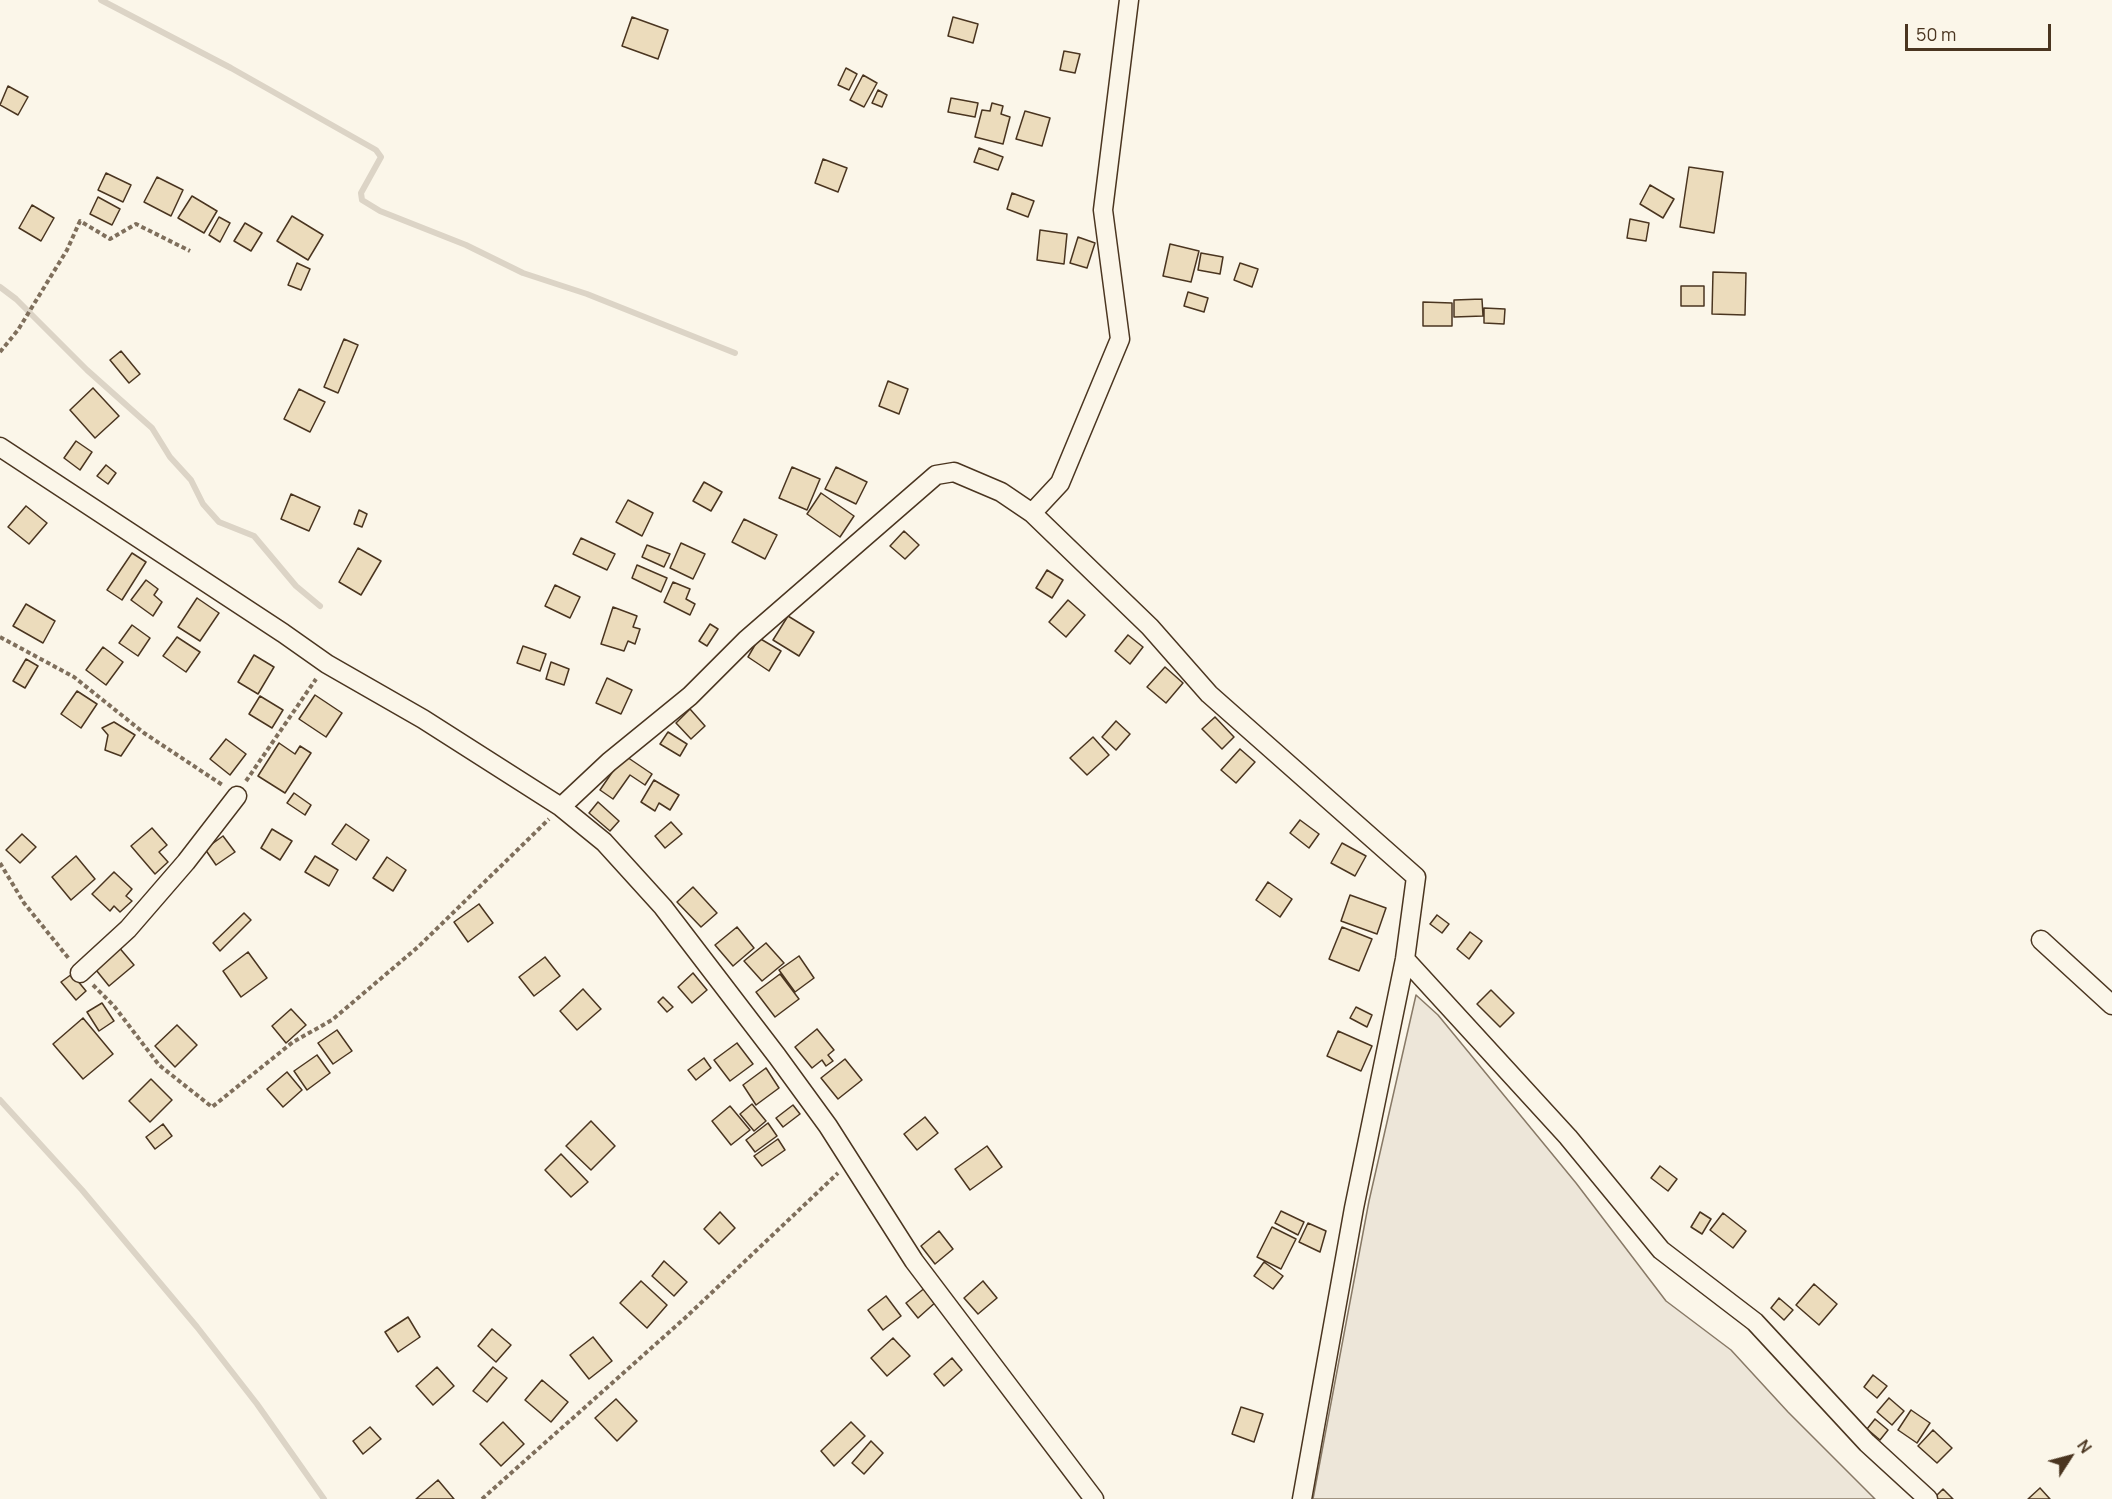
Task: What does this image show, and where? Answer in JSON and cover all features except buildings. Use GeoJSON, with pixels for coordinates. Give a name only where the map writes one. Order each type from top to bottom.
{"type":"FeatureCollection","features":[{"type":"Feature","properties":{"kind":"street"},"geometry":{"type":"LineString","coordinates":[[1032,513],[1060,483],[1120,339],[1103,210],[1129,0]]}},
{"type":"Feature","properties":{"kind":"street"},"geometry":{"type":"LineString","coordinates":[[0,447],[327,664],[423,719],[561,807],[604,842],[663,907],[784,1065],[914,1261],[1094,1499]]}},
{"type":"Feature","properties":{"kind":"street"},"geometry":{"type":"LineString","coordinates":[[561,807],[609,762],[690,696],[746,640],[936,475],[954,472],[1001,492],[1032,513],[1150,627],[1209,694],[1416,877],[1405,959],[1354,1208],[1302,1499]]}},
{"type":"Feature","properties":{"kind":"street"},"geometry":{"type":"LineString","coordinates":[[80,973],[128,928],[186,861],[237,796]]}},
{"type":"Feature","properties":{"kind":"street"},"geometry":{"type":"LineString","coordinates":[[2041,940],[2112,1005]]}},
{"type":"Feature","properties":{"kind":"street"},"geometry":{"type":"LineString","coordinates":[[1405,959],[1568,1137],[1661,1250],[1755,1322],[1867,1443],[1928,1499]]}},
{"type":"Feature","properties":{"kind":"path"},"geometry":{"type":"LineString","coordinates":[[0,352],[18,330],[67,250],[80,221],[110,238],[136,224],[190,251]]}},
{"type":"Feature","properties":{"kind":"path"},"geometry":{"type":"LineString","coordinates":[[0,637],[74,677],[144,733],[216,779],[237,796],[327,664]]}},
{"type":"Feature","properties":{"kind":"path"},"geometry":{"type":"LineString","coordinates":[[0,863],[24,903],[80,973],[114,1006],[159,1065],[212,1107],[293,1042],[332,1020],[418,947],[561,807]]}},
{"type":"Feature","properties":{"kind":"path"},"geometry":{"type":"LineString","coordinates":[[482,1499],[676,1326],[850,1162]]}},
{"type":"Feature","properties":{"kind":"shaded area"},"geometry":{"type":"Polygon","coordinates":[[[1416,995],[1438,1015],[1576,1183],[1666,1301],[1731,1350],[1788,1412],[1875,1499],[1313,1499],[1369,1201],[1416,995]]]}},
{"type":"Feature","properties":{"kind":"waterway"},"geometry":{"type":"LineString","coordinates":[[101,0],[231,68],[376,150],[381,157],[361,193],[362,200],[380,211],[466,245],[523,273],[587,294],[735,353]]}},
{"type":"Feature","properties":{"kind":"waterway"},"geometry":{"type":"LineString","coordinates":[[0,287],[16,299],[87,370],[152,428],[170,457],[191,480],[203,504],[219,522],[254,536],[296,586],[320,606]]}},
{"type":"Feature","properties":{"kind":"waterway"},"geometry":{"type":"LineString","coordinates":[[0,1100],[82,1190],[197,1327],[257,1404],[324,1499]]}}]}
